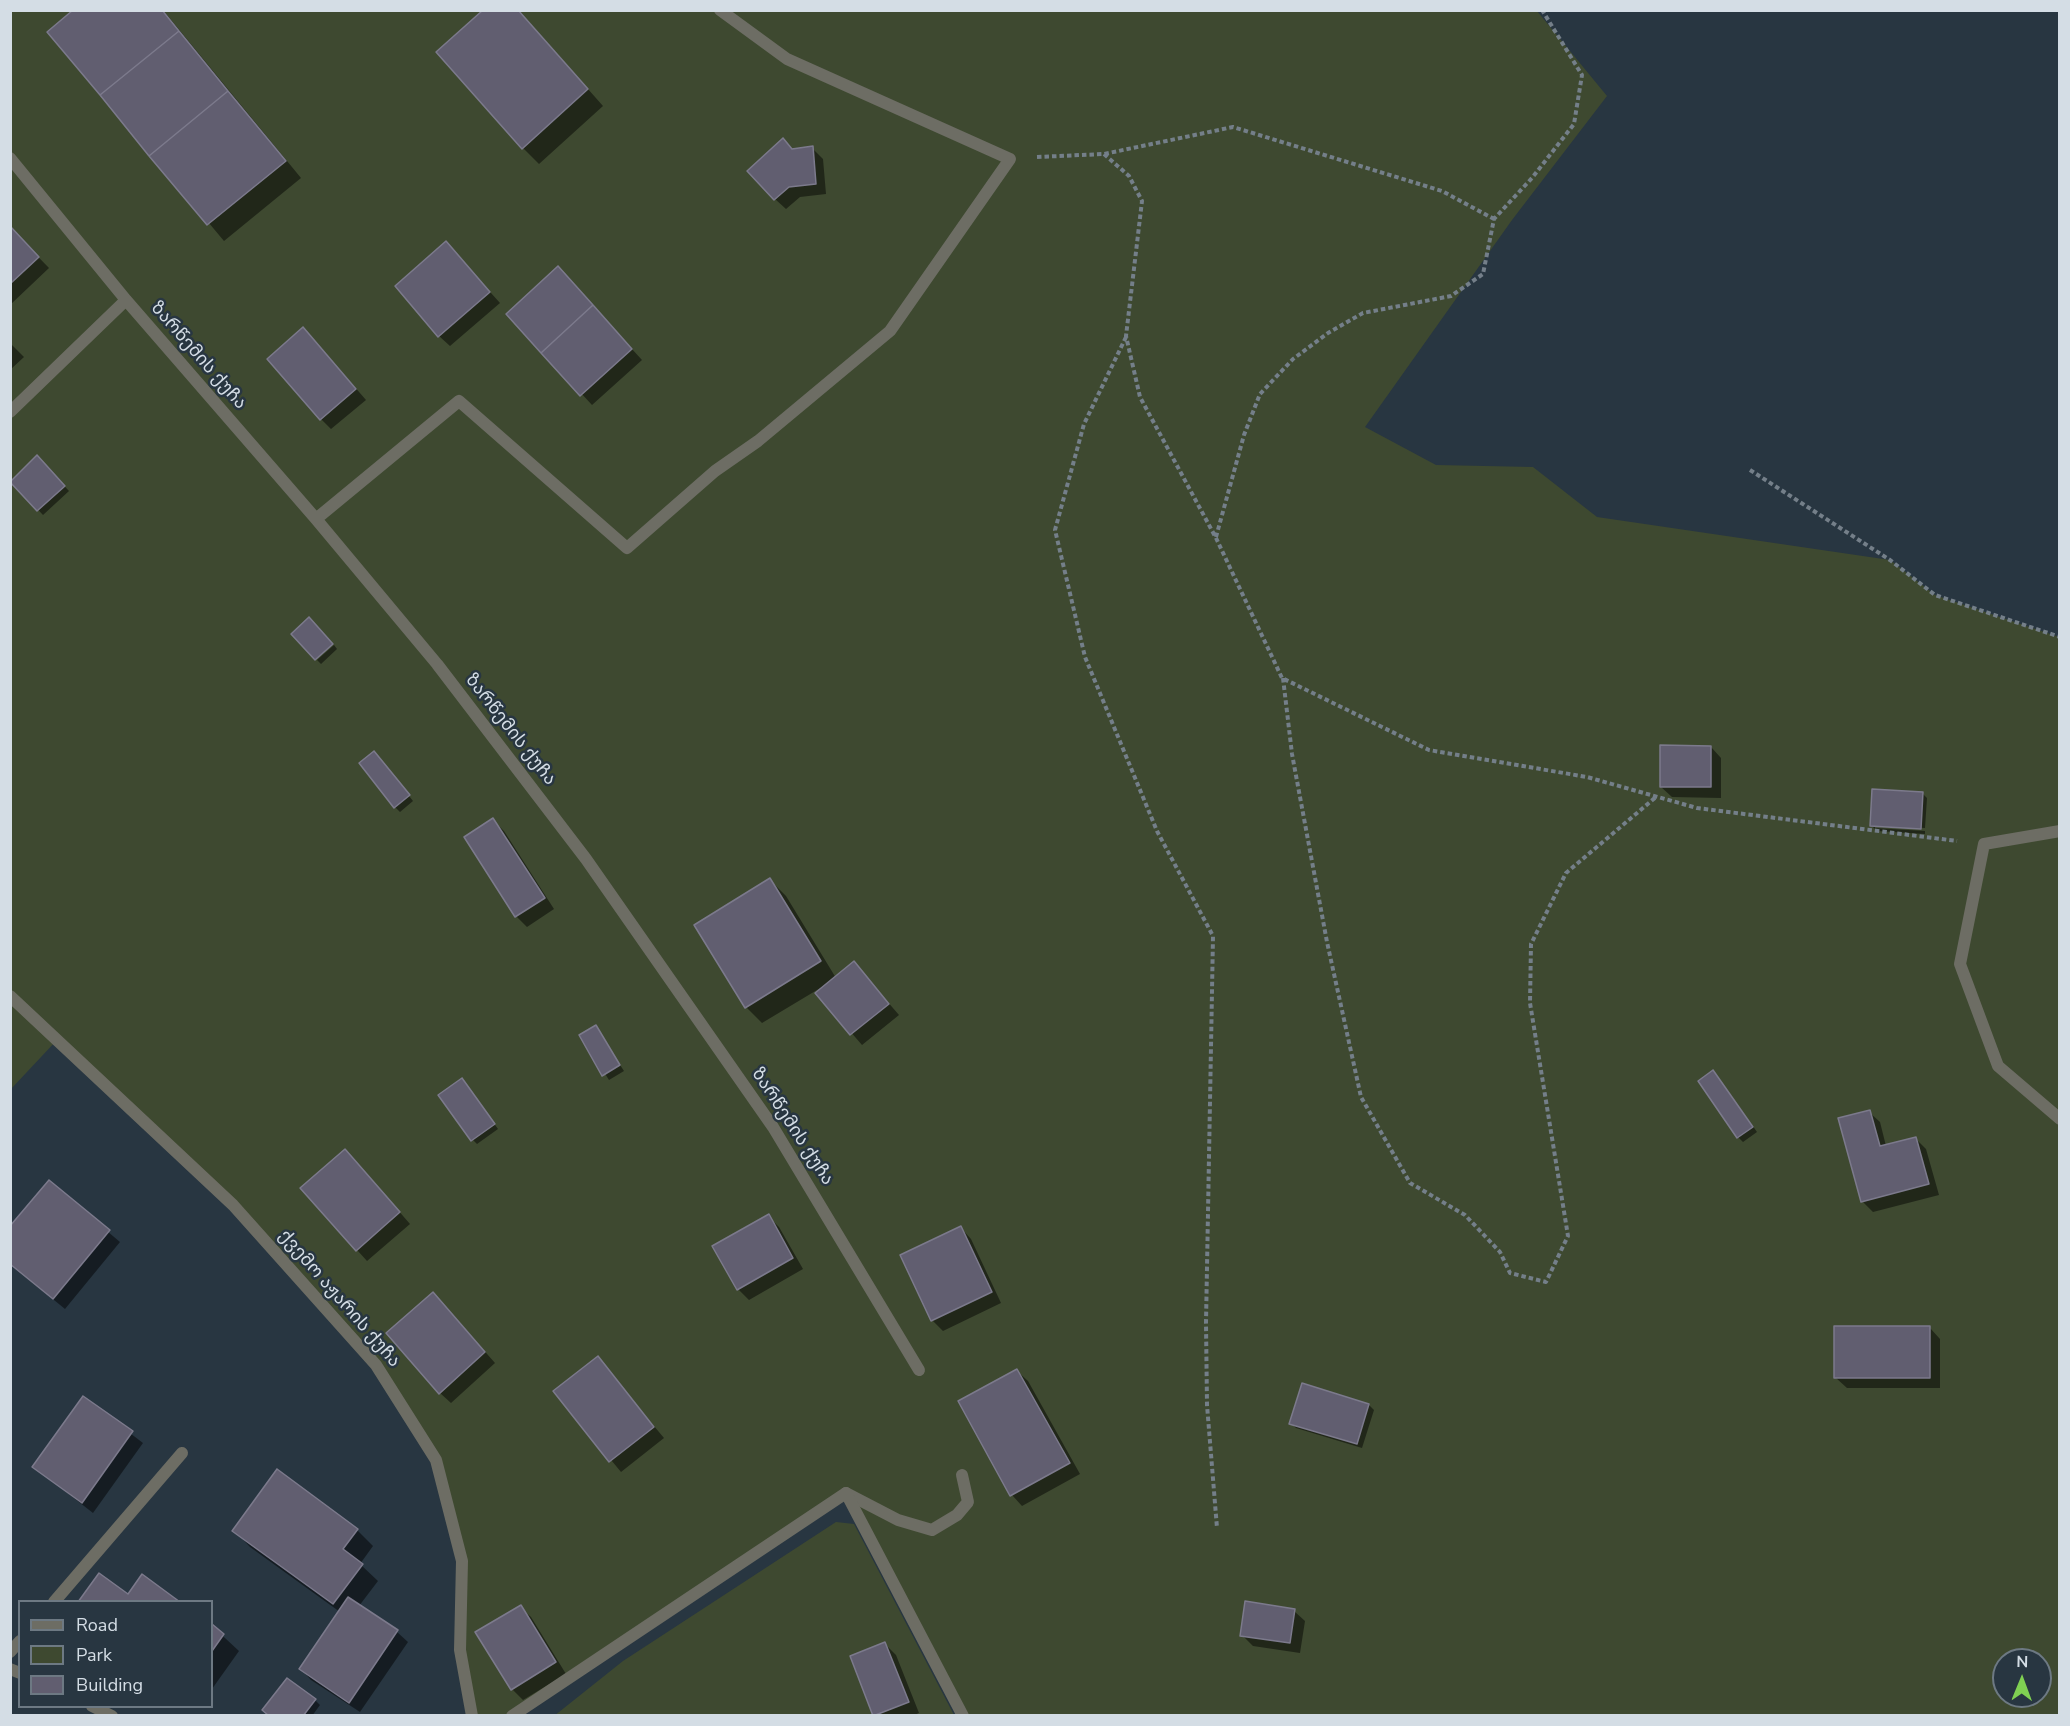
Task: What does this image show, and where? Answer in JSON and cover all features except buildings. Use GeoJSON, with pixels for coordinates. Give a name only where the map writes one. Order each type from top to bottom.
{"type":"FeatureCollection","features":[{"type":"Feature","properties":{"kind":"street"},"geometry":{"type":"LineString","coordinates":[[316,519],[459,400],[627,548],[715,471],[758,441],[890,331],[1010,159],[787,59],[720,10]]}},
{"type":"Feature","properties":{"kind":"street","name":"ზარწემის ქუჩა"},"geometry":{"type":"LineString","coordinates":[[10,158],[126,300],[316,519],[437,664],[586,859],[773,1127],[919,1370]]}},
{"type":"Feature","properties":{"kind":"street"},"geometry":{"type":"LineString","coordinates":[[10,412],[126,300]]}},
{"type":"Feature","properties":{"kind":"street"},"geometry":{"type":"LineString","coordinates":[[2060,831],[1984,844],[1960,964],[1998,1066],[2060,1119]]}},
{"type":"Feature","properties":{"kind":"street","name":"ქვემო აჟარის ქუჩა"},"geometry":{"type":"LineString","coordinates":[[10,996],[233,1205],[376,1365],[436,1460],[462,1561],[460,1650],[472,1716]]}},
{"type":"Feature","properties":{"kind":"street"},"geometry":{"type":"LineString","coordinates":[[56,1600],[182,1453]]}},
{"type":"Feature","properties":{"kind":"street"},"geometry":{"type":"LineString","coordinates":[[846,1493],[898,1520],[932,1530],[957,1515],[968,1502],[962,1475]]}},
{"type":"Feature","properties":{"kind":"street"},"geometry":{"type":"LineString","coordinates":[[512,1716],[846,1493]]}},
{"type":"Feature","properties":{"kind":"street"},"geometry":{"type":"LineString","coordinates":[[846,1493],[963,1716]]}},
{"type":"Feature","properties":{"kind":"street"},"geometry":{"type":"LineString","coordinates":[[94,1708],[112,1716]]}},
{"type":"Feature","properties":{"kind":"path"},"geometry":{"type":"LineString","coordinates":[[1216,538],[1244,435],[1260,394],[1293,359],[1328,333],[1364,313],[1451,296],[1483,274],[1494,219],[1532,178],[1574,124],[1582,75],[1542,10]]}},
{"type":"Feature","properties":{"kind":"path"},"geometry":{"type":"LineString","coordinates":[[1010,159],[1104,154],[1233,127],[1442,191],[1494,219]]}},
{"type":"Feature","properties":{"kind":"path"},"geometry":{"type":"LineString","coordinates":[[1104,154],[1130,176],[1142,201],[1126,336],[1084,424],[1055,530],[1085,657],[1157,831],[1213,936],[1206,1346],[1207,1405],[1217,1528]]}},
{"type":"Feature","properties":{"kind":"path"},"geometry":{"type":"LineString","coordinates":[[1126,336],[1140,397],[1216,538],[1282,678],[1292,754],[1305,824],[1361,1097],[1410,1183],[1465,1215],[1500,1252],[1510,1273],[1546,1282],[1568,1236],[1530,1003],[1531,944],[1566,873],[1657,796]]}},
{"type":"Feature","properties":{"kind":"path"},"geometry":{"type":"LineString","coordinates":[[1750,470],[1890,560],[1935,595],[2060,638]]}},
{"type":"Feature","properties":{"kind":"path"},"geometry":{"type":"LineString","coordinates":[[1282,678],[1429,750],[1587,777],[1697,808],[1984,844]]}},
{"type":"Feature","properties":{"kind":"green space"},"geometry":{"type":"Polygon","coordinates":[[[11,11],[1537,11],[1607,96],[1512,220],[1365,427],[1436,465],[1533,467],[1597,517],[1890,560],[1935,595],[2059,637],[2059,1715],[963,1715],[846,1494],[512,1715],[472,1715],[460,1650],[462,1561],[436,1460],[376,1365],[233,1205],[57,1040],[11,1089],[11,11]]]}},
{"type":"Feature","properties":{"kind":"green space"},"geometry":{"type":"Polygon","coordinates":[[[836,1522],[854,1524],[954,1715],[554,1716],[623,1661],[836,1522]]]}}]}
